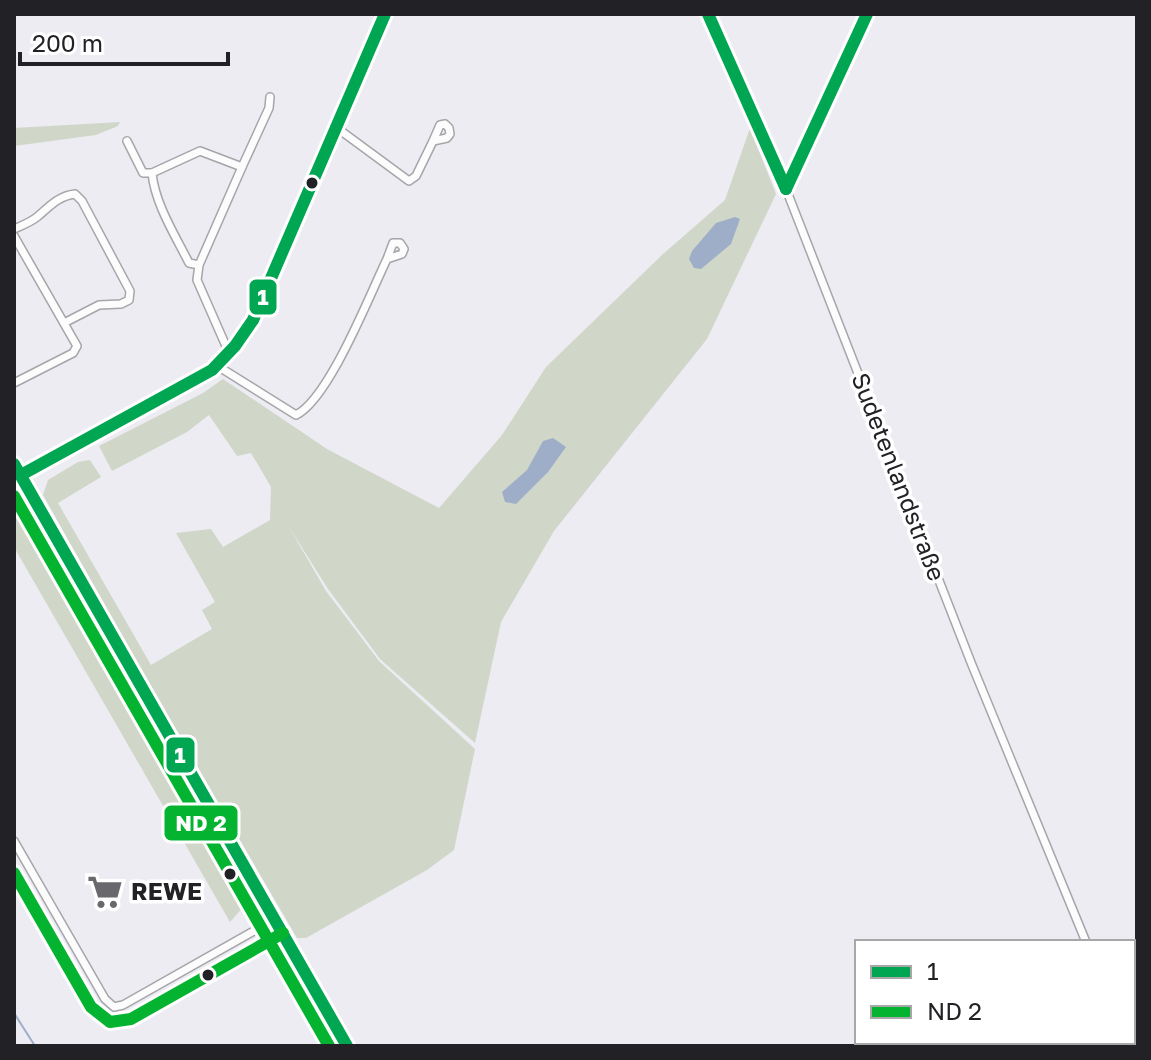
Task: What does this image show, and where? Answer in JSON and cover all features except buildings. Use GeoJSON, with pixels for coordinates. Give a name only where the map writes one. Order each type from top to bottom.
{"type":"FeatureCollection","features":[{"type":"Feature","properties":{"kind":"street"},"geometry":{"type":"LineString","coordinates":[[21,475],[219,364],[229,353],[253,320],[385,14]]}},
{"type":"Feature","properties":{"kind":"street","name":"Sudetenlandstraße"},"geometry":{"type":"LineString","coordinates":[[708,14],[786,189],[972,665],[1085,940]]}},
{"type":"Feature","properties":{"kind":"street"},"geometry":{"type":"LineString","coordinates":[[786,189],[867,14]]}},
{"type":"Feature","properties":{"kind":"street"},"geometry":{"type":"LineString","coordinates":[[229,353],[197,280],[199,265],[269,108],[270,97]]}},
{"type":"Feature","properties":{"kind":"street"},"geometry":{"type":"LineString","coordinates":[[337,128],[409,181],[416,176],[433,141]]}},
{"type":"Feature","properties":{"kind":"street"},"geometry":{"type":"LineString","coordinates":[[127,141],[143,173],[152,173],[200,151],[242,167]]}},
{"type":"Feature","properties":{"kind":"street"},"geometry":{"type":"LineString","coordinates":[[152,173],[163,209],[189,263],[199,265]]}},
{"type":"Feature","properties":{"kind":"street"},"geometry":{"type":"LineString","coordinates":[[14,229],[37,217],[46,207],[75,194],[82,201],[130,291],[129,300],[121,304],[99,305],[64,323]]}},
{"type":"Feature","properties":{"kind":"street"},"geometry":{"type":"LineString","coordinates":[[14,236],[77,346],[73,353],[14,383]]}},
{"type":"Feature","properties":{"kind":"street"},"geometry":{"type":"LineString","coordinates":[[219,364],[296,415],[302,412],[319,392],[340,357],[387,259]]}},
{"type":"Feature","properties":{"kind":"street"},"geometry":{"type":"LineString","coordinates":[[14,464],[347,1046]]}},
{"type":"Feature","properties":{"kind":"street"},"geometry":{"type":"LineString","coordinates":[[14,841],[105,999],[114,1007],[123,1005],[275,919]]}},
{"type":"Feature","properties":{"kind":"green space"},"geometry":{"type":"Polygon","coordinates":[[[120,122],[118,126],[96,135],[14,146],[14,128],[120,122]]]}},
{"type":"Feature","properties":{"kind":"green space"},"geometry":{"type":"Polygon","coordinates":[[[750,128],[776,194],[707,339],[554,531],[501,622],[475,743],[380,659],[328,589],[289,527],[326,591],[379,661],[475,749],[454,850],[427,870],[306,938],[297,938],[43,495],[48,480],[78,462],[90,460],[101,477],[58,503],[151,665],[212,629],[202,610],[215,602],[176,533],[211,529],[223,547],[270,520],[271,487],[251,453],[237,456],[209,415],[187,432],[112,471],[99,446],[203,393],[223,379],[327,449],[439,508],[502,435],[546,367],[663,254],[725,200],[750,128]]]}},
{"type":"Feature","properties":{"kind":"green space"},"geometry":{"type":"Polygon","coordinates":[[[14,499],[245,905],[230,922],[14,547],[14,499]]]}},
{"type":"Feature","properties":{"kind":"water"},"geometry":{"type":"Polygon","coordinates":[[[735,217],[740,219],[731,244],[701,269],[694,268],[689,259],[692,251],[716,223],[735,217]]]}},
{"type":"Feature","properties":{"kind":"water"},"geometry":{"type":"Polygon","coordinates":[[[553,438],[566,447],[548,472],[516,504],[505,502],[502,492],[527,470],[543,441],[553,438]]]}},
{"type":"Feature","properties":{"kind":"waterway"},"geometry":{"type":"LineString","coordinates":[[14,1013],[35,1046]]}},
{"type":"Feature","properties":{"kind":"transit line","name":"1"},"geometry":{"type":"LineString","coordinates":[[21,475],[212,370],[235,346],[253,320],[385,14]]}},
{"type":"Feature","properties":{"kind":"transit line","name":"1"},"geometry":{"type":"LineString","coordinates":[[708,14],[786,189]]}},
{"type":"Feature","properties":{"kind":"transit line","name":"1"},"geometry":{"type":"LineString","coordinates":[[786,189],[867,14]]}},
{"type":"Feature","properties":{"kind":"transit line","name":"1"},"geometry":{"type":"LineString","coordinates":[[14,464],[347,1046]]}},
{"type":"Feature","properties":{"kind":"transit line"},"geometry":{"type":"LineString","coordinates":[[14,496],[329,1046]]}},
{"type":"Feature","properties":{"kind":"transit line"},"geometry":{"type":"LineString","coordinates":[[14,873],[91,1007],[110,1022],[131,1019],[283,933]]}},
{"type":"Feature","properties":{"kind":"place","name":"REWE"},"geometry":{"type":"Point","coordinates":[105,892]}}]}
